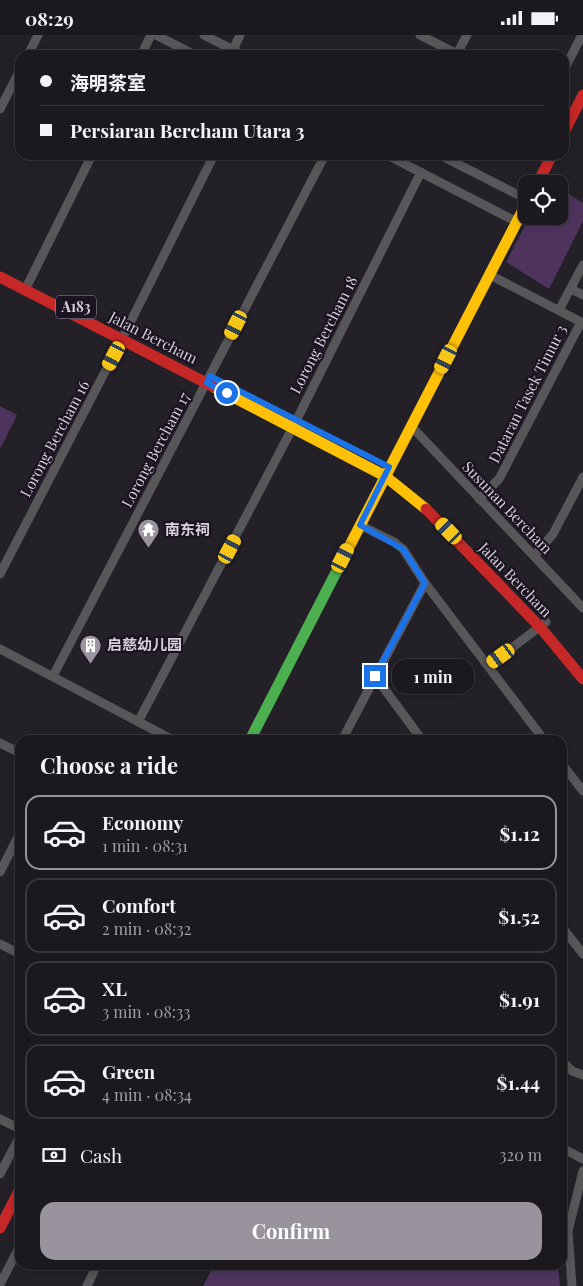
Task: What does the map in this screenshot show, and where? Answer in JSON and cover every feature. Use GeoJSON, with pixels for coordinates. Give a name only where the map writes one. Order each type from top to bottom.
{"type":"FeatureCollection","features":[{"type":"Feature","properties":{"kind":"main road"},"geometry":{"type":"LineString","coordinates":[[569,111],[583,95]]}},
{"type":"Feature","properties":{"kind":"main road"},"geometry":{"type":"LineString","coordinates":[[542,175],[549,160]]}},
{"type":"Feature","properties":{"kind":"main road"},"geometry":{"type":"LineString","coordinates":[[253,735],[517,222]]}},
{"type":"Feature","properties":{"kind":"main road","name":"Jalan Bercham"},"geometry":{"type":"LineString","coordinates":[[0,268],[27,286],[387,472],[583,664]]}},
{"type":"Feature","properties":{"kind":"main road","name":"Jalan Bercham"},"geometry":{"type":"LineString","coordinates":[[0,277],[27,286]]}},
{"type":"Feature","properties":{"kind":"main road","name":"Jalan Bercham"},"geometry":{"type":"LineString","coordinates":[[543,625],[583,679]]}},
{"type":"Feature","properties":{"kind":"main road"},"geometry":{"type":"LineString","coordinates":[[0,1228],[15,1199]]}},
{"type":"Feature","properties":{"kind":"street"},"geometry":{"type":"LineString","coordinates":[[30,50],[38,35]]}},
{"type":"Feature","properties":{"kind":"street"},"geometry":{"type":"LineString","coordinates":[[144,50],[151,35]]}},
{"type":"Feature","properties":{"kind":"street"},"geometry":{"type":"LineString","coordinates":[[156,35],[185,50]]}},
{"type":"Feature","properties":{"kind":"street"},"geometry":{"type":"LineString","coordinates":[[204,35],[233,50],[240,35]]}},
{"type":"Feature","properties":{"kind":"street"},"geometry":{"type":"LineString","coordinates":[[420,35],[448,50]]}},
{"type":"Feature","properties":{"kind":"street"},"geometry":{"type":"LineString","coordinates":[[460,50],[467,35]]}},
{"type":"Feature","properties":{"kind":"street"},"geometry":{"type":"LineString","coordinates":[[569,61],[582,35]]}},
{"type":"Feature","properties":{"kind":"street"},"geometry":{"type":"LineString","coordinates":[[0,109],[15,80]]}},
{"type":"Feature","properties":{"kind":"street"},"geometry":{"type":"LineString","coordinates":[[27,286],[90,160]]}},
{"type":"Feature","properties":{"kind":"street","name":"Lorong Bercham 16"},"geometry":{"type":"LineString","coordinates":[[0,574],[124,336],[212,160]]}},
{"type":"Feature","properties":{"kind":"street","name":"Lorong Bercham 17"},"geometry":{"type":"LineString","coordinates":[[53,676],[321,160]]}},
{"type":"Feature","properties":{"kind":"street"},"geometry":{"type":"LineString","coordinates":[[397,160],[517,222]]}},
{"type":"Feature","properties":{"kind":"street"},"geometry":{"type":"LineString","coordinates":[[450,160],[518,195]]}},
{"type":"Feature","properties":{"kind":"street","name":"Lorong Bercham 18"},"geometry":{"type":"LineString","coordinates":[[138,722],[295,424],[421,172]]}},
{"type":"Feature","properties":{"kind":"street"},"geometry":{"type":"LineString","coordinates":[[560,310],[583,265]]}},
{"type":"Feature","properties":{"kind":"street"},"geometry":{"type":"LineString","coordinates":[[490,275],[582,322]]}},
{"type":"Feature","properties":{"kind":"street"},"geometry":{"type":"LineString","coordinates":[[570,289],[583,295]]}},
{"type":"Feature","properties":{"kind":"street","name":"Dataran Tasek Timur 3"},"geometry":{"type":"LineString","coordinates":[[479,499],[494,485],[504,471],[582,322]]}},
{"type":"Feature","properties":{"kind":"street","name":"Susunan Bercham"},"geometry":{"type":"LineString","coordinates":[[411,426],[479,499],[535,555],[583,608]]}},
{"type":"Feature","properties":{"kind":"street"},"geometry":{"type":"LineString","coordinates":[[535,555],[554,534],[583,477]]}},
{"type":"Feature","properties":{"kind":"street"},"geometry":{"type":"LineString","coordinates":[[360,525],[403,549],[425,583],[540,735]]}},
{"type":"Feature","properties":{"kind":"street"},"geometry":{"type":"LineString","coordinates":[[345,735],[425,583]]}},
{"type":"Feature","properties":{"kind":"street"},"geometry":{"type":"LineString","coordinates":[[488,666],[543,625]]}},
{"type":"Feature","properties":{"kind":"street"},"geometry":{"type":"LineString","coordinates":[[0,649],[138,722],[155,735]]}},
{"type":"Feature","properties":{"kind":"street"},"geometry":{"type":"LineString","coordinates":[[375,676],[418,735]]}},
{"type":"Feature","properties":{"kind":"street"},"geometry":{"type":"LineString","coordinates":[[0,743],[15,750]]}},
{"type":"Feature","properties":{"kind":"street"},"geometry":{"type":"LineString","coordinates":[[567,770],[583,791]]}},
{"type":"Feature","properties":{"kind":"street"},"geometry":{"type":"LineString","coordinates":[[0,872],[15,843]]}},
{"type":"Feature","properties":{"kind":"street"},"geometry":{"type":"LineString","coordinates":[[567,933],[583,954]]}},
{"type":"Feature","properties":{"kind":"street"},"geometry":{"type":"LineString","coordinates":[[0,944],[15,952]]}},
{"type":"Feature","properties":{"kind":"street"},"geometry":{"type":"LineString","coordinates":[[567,1066],[572,1071],[583,1075]]}},
{"type":"Feature","properties":{"kind":"street"},"geometry":{"type":"LineString","coordinates":[[0,1119],[15,1126]]}},
{"type":"Feature","properties":{"kind":"street"},"geometry":{"type":"LineString","coordinates":[[0,1174],[15,1146]]}},
{"type":"Feature","properties":{"kind":"street"},"geometry":{"type":"LineString","coordinates":[[567,1151],[583,1159]]}},
{"type":"Feature","properties":{"kind":"street"},"geometry":{"type":"LineString","coordinates":[[567,1223],[583,1171]]}},
{"type":"Feature","properties":{"kind":"street"},"geometry":{"type":"LineString","coordinates":[[567,1246],[572,1286]]}},
{"type":"Feature","properties":{"kind":"street"},"geometry":{"type":"LineString","coordinates":[[0,1283],[15,1255]]}},
{"type":"Feature","properties":{"kind":"street"},"geometry":{"type":"LineString","coordinates":[[87,1286],[95,1270]]}},
{"type":"Feature","properties":{"kind":"shaded area"},"geometry":{"type":"Polygon","coordinates":[[[568,194],[583,203],[583,221],[549,289],[506,262],[525,225],[568,225],[568,194]]]}},
{"type":"Feature","properties":{"kind":"shaded area"},"geometry":{"type":"Polygon","coordinates":[[[0,406],[17,415],[0,449],[0,406]]]}},
{"type":"Feature","properties":{"kind":"shaded area"},"geometry":{"type":"Polygon","coordinates":[[[211,1270],[558,1270],[560,1286],[203,1286],[211,1270]]]}},
{"type":"Feature","properties":{"kind":"traffic: fast"},"geometry":{"type":"LineString","coordinates":[[253,735],[348,549]]}},
{"type":"Feature","properties":{"kind":"traffic: slow"},"geometry":{"type":"LineString","coordinates":[[348,549],[518,220]]}},
{"type":"Feature","properties":{"kind":"traffic: slow"},"geometry":{"type":"LineString","coordinates":[[214,387],[385,476],[426,509]]}},
{"type":"Feature","properties":{"kind":"traffic: jam"},"geometry":{"type":"LineString","coordinates":[[569,122],[583,95]]}},
{"type":"Feature","properties":{"kind":"traffic: jam"},"geometry":{"type":"LineString","coordinates":[[542,175],[549,160]]}},
{"type":"Feature","properties":{"kind":"traffic: jam"},"geometry":{"type":"LineString","coordinates":[[0,277],[214,387]]}},
{"type":"Feature","properties":{"kind":"traffic: jam"},"geometry":{"type":"LineString","coordinates":[[426,509],[540,627],[583,679]]}},
{"type":"Feature","properties":{"kind":"traffic: jam"},"geometry":{"type":"LineString","coordinates":[[0,1228],[15,1199]]}},
{"type":"Feature","properties":{"kind":"place","name":"南东祠"},"geometry":{"type":"Point","coordinates":[149,549]}},
{"type":"Feature","properties":{"kind":"place","name":"启慈幼儿园"},"geometry":{"type":"Point","coordinates":[91,664]}},
{"type":"Feature","properties":{"kind":"route"},"geometry":{"type":"LineString","coordinates":[[227,393],[207,383],[210,376],[389,467],[360,525],[394,542],[403,549],[425,583],[375,676]]}}]}
